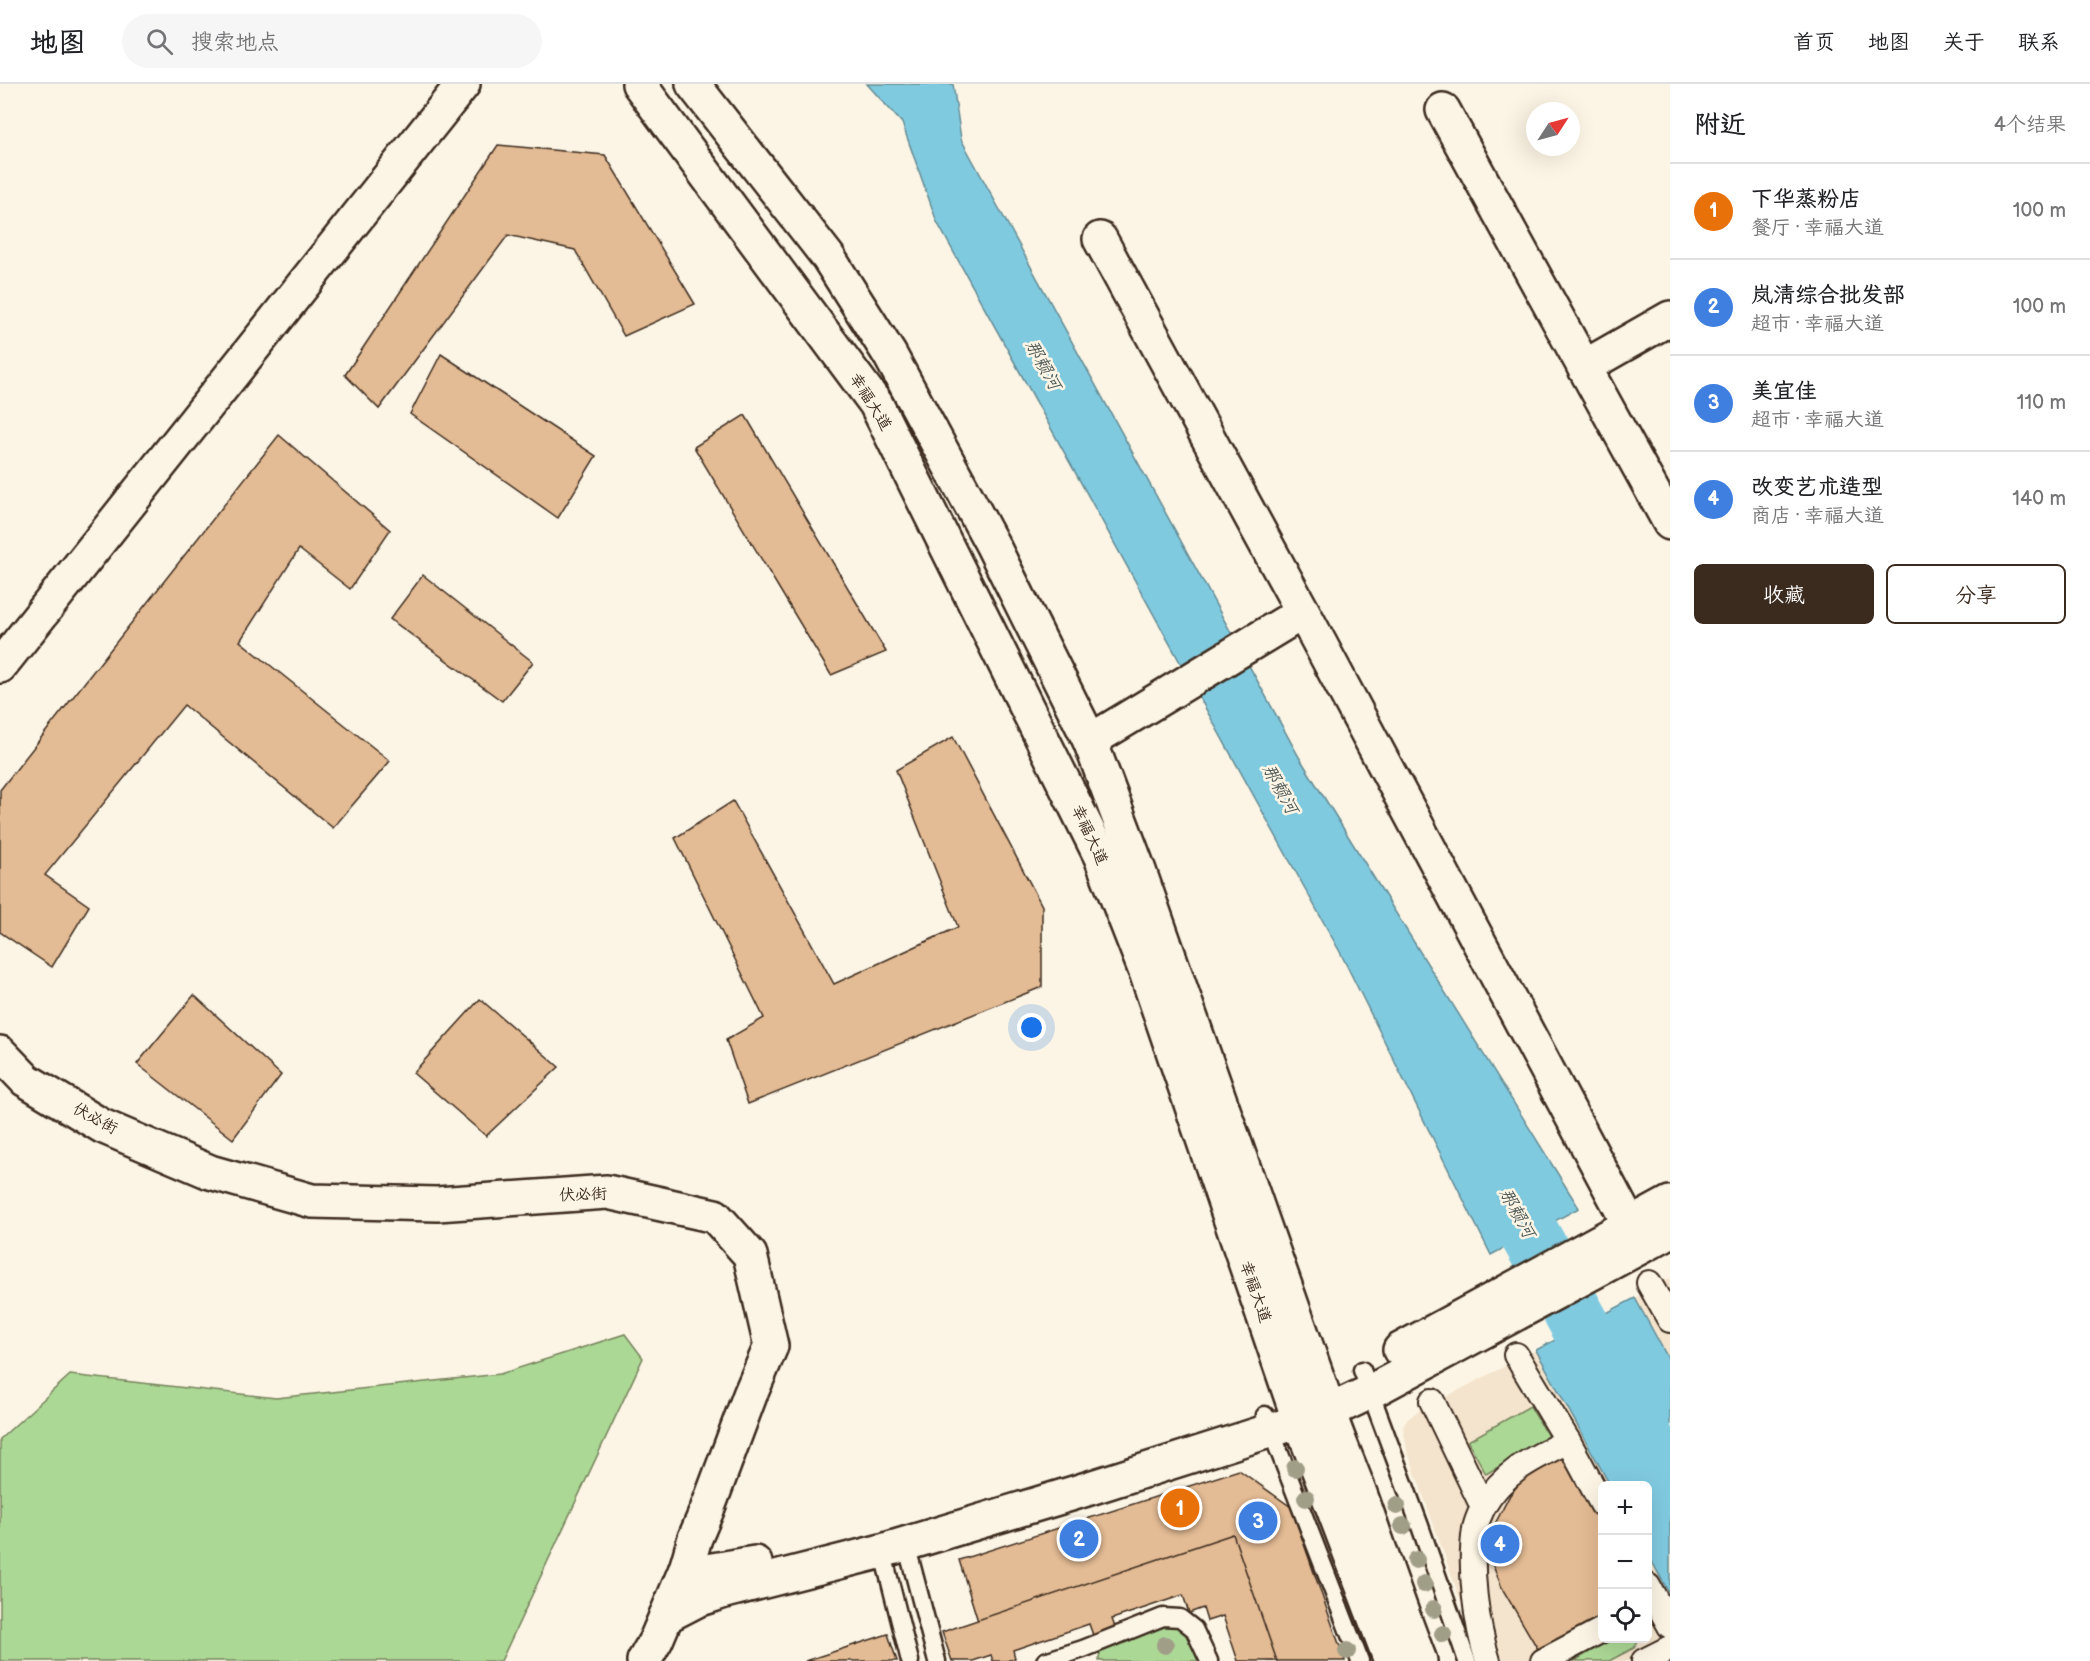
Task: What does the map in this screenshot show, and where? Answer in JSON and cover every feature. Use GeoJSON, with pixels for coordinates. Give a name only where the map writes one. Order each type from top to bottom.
{"type":"FeatureCollection","features":[{"type":"Feature","properties":{"kind":"main road"},"geometry":{"type":"LineString","coordinates":[[0,666],[464,84]]}},
{"type":"Feature","properties":{"kind":"main road","name":"幸福大道"},"geometry":{"type":"LineString","coordinates":[[639,84],[876,404],[1101,857],[1146,972],[1297,1412],[1391,1661]]}},
{"type":"Feature","properties":{"kind":"main road","name":"幸福大道"},"geometry":{"type":"LineString","coordinates":[[693,84],[828,257],[890,355],[992,544],[1090,741],[1138,867],[1297,1412],[1362,1498],[1420,1661]]}},
{"type":"Feature","properties":{"kind":"main road"},"geometry":{"type":"LineString","coordinates":[[1443,110],[1670,523]]}},
{"type":"Feature","properties":{"kind":"main road"},"geometry":{"type":"LineString","coordinates":[[1100,239],[1303,612],[1623,1242]]}},
{"type":"Feature","properties":{"kind":"main road"},"geometry":{"type":"LineString","coordinates":[[1584,367],[1670,318]]}},
{"type":"Feature","properties":{"kind":"main road"},"geometry":{"type":"LineString","coordinates":[[1090,741],[1303,612]]}},
{"type":"Feature","properties":{"kind":"main road","name":"伏必街"},"geometry":{"type":"LineString","coordinates":[[0,1053],[26,1080],[102,1126],[210,1172],[312,1201],[436,1204],[607,1192],[715,1216],[750,1255],[771,1346],[695,1538],[694,1580],[662,1661]]}},
{"type":"Feature","properties":{"kind":"main road"},"geometry":{"type":"LineString","coordinates":[[694,1580],[724,1591],[892,1540],[1097,1470],[1297,1412],[1366,1381],[1623,1242],[1670,1203]]}},
{"type":"Feature","properties":{"kind":"main road"},"geometry":{"type":"LineString","coordinates":[[1623,1242],[1670,1231]]}},
{"type":"Feature","properties":{"kind":"main road","name":"伏必街"},"geometry":{"type":"LineString","coordinates":[[644,1661],[666,1616],[694,1580]]}},
{"type":"Feature","properties":{"kind":"street"},"geometry":{"type":"LineString","coordinates":[[1649,1283],[1670,1320]]}},
{"type":"Feature","properties":{"kind":"street"},"geometry":{"type":"LineString","coordinates":[[1516,1354],[1598,1497]]}},
{"type":"Feature","properties":{"kind":"street"},"geometry":{"type":"LineString","coordinates":[[1431,1401],[1483,1507]]}},
{"type":"Feature","properties":{"kind":"street"},"geometry":{"type":"LineString","coordinates":[[1488,1661],[1480,1621],[1474,1570],[1475,1528],[1483,1507],[1500,1483],[1524,1463],[1568,1441]]}},
{"type":"Feature","properties":{"kind":"street"},"geometry":{"type":"LineString","coordinates":[[1652,1601],[1670,1626]]}},
{"type":"Feature","properties":{"kind":"street"},"geometry":{"type":"LineString","coordinates":[[1543,1661],[1598,1632]]}},
{"type":"Feature","properties":{"kind":"street"},"geometry":{"type":"LineString","coordinates":[[1644,1661],[1670,1648]]}},
{"type":"Feature","properties":{"kind":"lane"},"geometry":{"type":"LineString","coordinates":[[1366,1381],[1467,1661]]}},
{"type":"Feature","properties":{"kind":"lane"},"geometry":{"type":"LineString","coordinates":[[1297,1412],[1360,1661]]}},
{"type":"Feature","properties":{"kind":"lane"},"geometry":{"type":"LineString","coordinates":[[892,1540],[910,1661]]}},
{"type":"Feature","properties":{"kind":"lane"},"geometry":{"type":"LineString","coordinates":[[892,1540],[937,1661]]}},
{"type":"Feature","properties":{"kind":"lane"},"geometry":{"type":"LineString","coordinates":[[1045,1661],[1083,1649],[1163,1617],[1180,1618],[1194,1629],[1209,1661]]}},
{"type":"Feature","properties":{"kind":"shaded area"},"geometry":{"type":"Polygon","coordinates":[[[1670,1278],[1670,1362],[1635,1298],[1670,1278]]]}},
{"type":"Feature","properties":{"kind":"shaded area"},"geometry":{"type":"Polygon","coordinates":[[[1536,1350],[1608,1481],[1598,1481],[1598,1643],[1652,1643],[1652,1561],[1670,1595],[1670,1661],[1482,1661],[1407,1450],[1403,1427],[1415,1413],[1536,1350]]]}},
{"type":"Feature","properties":{"kind":"green space"},"geometry":{"type":"Polygon","coordinates":[[[625,1334],[643,1358],[501,1661],[0,1661],[0,1439],[70,1375],[276,1398],[500,1374],[625,1334]]]}},
{"type":"Feature","properties":{"kind":"green space"},"geometry":{"type":"Polygon","coordinates":[[[1530,1406],[1549,1438],[1486,1474],[1468,1441],[1530,1406]]]}},
{"type":"Feature","properties":{"kind":"green space"},"geometry":{"type":"Polygon","coordinates":[[[1169,1625],[1186,1632],[1200,1661],[1099,1661],[1100,1649],[1169,1625]]]}},
{"type":"Feature","properties":{"kind":"green space"},"geometry":{"type":"Polygon","coordinates":[[[1605,1643],[1637,1643],[1634,1648],[1609,1661],[1574,1661],[1605,1643]]]}},
{"type":"Feature","properties":{"kind":"water"},"geometry":{"type":"Polygon","coordinates":[[[867,84],[953,84],[961,139],[1299,757],[1579,1208],[1491,1255],[1340,952],[937,222],[902,123],[867,84]]]}},
{"type":"Feature","properties":{"kind":"water"},"geometry":{"type":"Polygon","coordinates":[[[1635,1298],[1670,1362],[1670,1595],[1652,1561],[1652,1481],[1608,1481],[1536,1350],[1635,1298]]]}},
{"type":"Feature","properties":{"kind":"building"},"geometry":{"type":"Polygon","coordinates":[[[498,145],[605,155],[695,304],[624,336],[575,250],[508,235],[379,409],[345,375],[498,145]]]}},
{"type":"Feature","properties":{"kind":"building"},"geometry":{"type":"Polygon","coordinates":[[[441,354],[596,456],[558,518],[410,414],[441,354]]]}},
{"type":"Feature","properties":{"kind":"building"},"geometry":{"type":"Polygon","coordinates":[[[745,415],[886,652],[831,675],[694,447],[745,415]]]}},
{"type":"Feature","properties":{"kind":"building"},"geometry":{"type":"Polygon","coordinates":[[[279,435],[390,530],[350,589],[299,549],[240,641],[390,761],[333,828],[184,705],[45,875],[89,906],[52,967],[0,932],[0,790],[279,435]]]}},
{"type":"Feature","properties":{"kind":"building"},"geometry":{"type":"Polygon","coordinates":[[[423,575],[533,662],[502,701],[390,619],[423,575]]]}},
{"type":"Feature","properties":{"kind":"building"},"geometry":{"type":"Polygon","coordinates":[[[953,737],[1042,906],[1042,987],[748,1104],[726,1040],[764,1018],[675,838],[733,801],[834,984],[958,927],[896,770],[953,737]]]}},
{"type":"Feature","properties":{"kind":"building"},"geometry":{"type":"Polygon","coordinates":[[[194,995],[281,1075],[233,1139],[137,1064],[194,995]]]}},
{"type":"Feature","properties":{"kind":"building"},"geometry":{"type":"Polygon","coordinates":[[[480,999],[559,1067],[486,1136],[413,1073],[480,999]]]}},
{"type":"Feature","properties":{"kind":"building"},"geometry":{"type":"Polygon","coordinates":[[[1566,1450],[1598,1509],[1598,1621],[1539,1651],[1503,1590],[1489,1551],[1496,1522],[1510,1495],[1530,1470],[1566,1450]]]}},
{"type":"Feature","properties":{"kind":"building"},"geometry":{"type":"Polygon","coordinates":[[[1239,1470],[1291,1507],[1345,1661],[1268,1661],[1235,1565],[982,1634],[959,1560],[1239,1470]]]}},
{"type":"Feature","properties":{"kind":"building"},"geometry":{"type":"Polygon","coordinates":[[[1233,1534],[1277,1661],[1238,1661],[1223,1616],[1207,1621],[1203,1608],[1189,1613],[1183,1595],[1112,1619],[1116,1630],[1094,1638],[1089,1624],[1013,1650],[1015,1658],[1007,1661],[993,1661],[991,1655],[973,1661],[952,1661],[942,1632],[1233,1534]]]}},
{"type":"Feature","properties":{"kind":"building"},"geometry":{"type":"Polygon","coordinates":[[[888,1634],[897,1661],[805,1661],[888,1634]]]}},
{"type":"Feature","properties":{"kind":"waterway","name":"那赖河"},"geometry":{"type":"LineString","coordinates":[[1490,1163],[1670,1486]]}},
{"type":"Feature","properties":{"kind":"place","name":"下华蒸粉店"},"geometry":{"type":"Point","coordinates":[1180,1508]}},
{"type":"Feature","properties":{"kind":"place","name":"美宜佳"},"geometry":{"type":"Point","coordinates":[1258,1521]}},
{"type":"Feature","properties":{"kind":"place","name":"岚清综合批发部"},"geometry":{"type":"Point","coordinates":[1079,1539]}},
{"type":"Feature","properties":{"kind":"place","name":"改变艺术造型"},"geometry":{"type":"Point","coordinates":[1500,1544]}}]}
